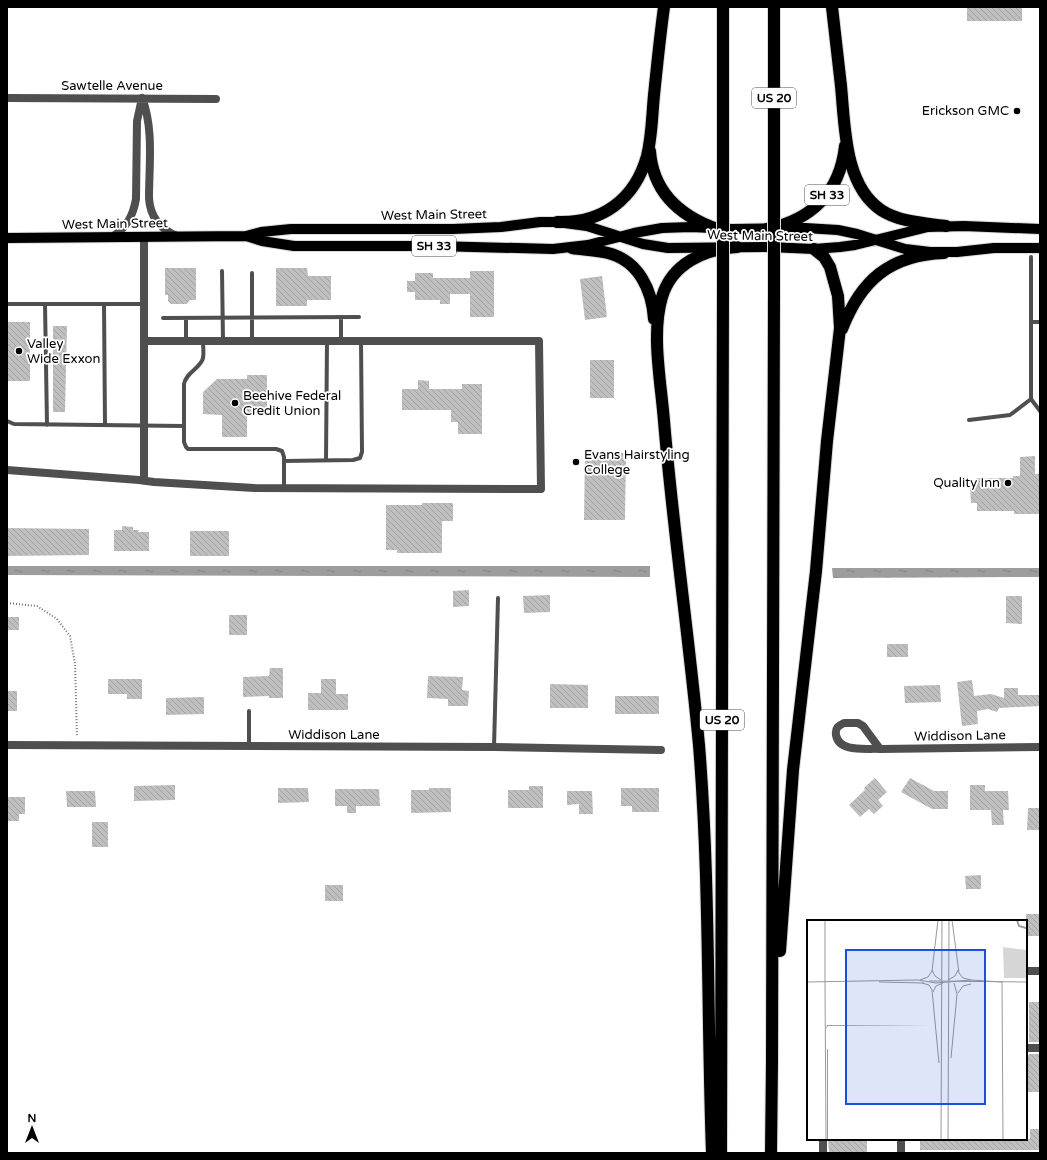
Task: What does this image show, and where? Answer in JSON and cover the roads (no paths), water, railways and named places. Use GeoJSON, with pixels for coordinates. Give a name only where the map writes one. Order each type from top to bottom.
{"type":"FeatureCollection","features":[{"type":"Feature","properties":{"kind":"highway","name":"SH 33"},"geometry":{"type":"LineString","coordinates":[[557,222],[568,223],[599,216],[618,204],[637,180],[645,162],[650,143],[664,7]]}},
{"type":"Feature","properties":{"kind":"highway","name":"US 20"},"geometry":{"type":"LineString","coordinates":[[721,1153],[723,7]]}},
{"type":"Feature","properties":{"kind":"highway","name":"US 20"},"geometry":{"type":"LineString","coordinates":[[771,1153],[774,7]]}},
{"type":"Feature","properties":{"kind":"highway","name":"SH 33"},"geometry":{"type":"LineString","coordinates":[[767,229],[787,224],[815,208],[832,189],[842,163],[845,129],[832,7]]}},
{"type":"Feature","properties":{"kind":"highway"},"geometry":{"type":"LineString","coordinates":[[845,129],[849,156],[853,170],[862,190],[873,203],[881,210],[897,218],[946,226]]}},
{"type":"Feature","properties":{"kind":"highway"},"geometry":{"type":"LineString","coordinates":[[650,143],[650,155],[656,177],[668,199],[687,215],[718,229]]}},
{"type":"Feature","properties":{"kind":"highway"},"geometry":{"type":"LineString","coordinates":[[658,354],[658,324],[661,302],[666,287],[674,274],[688,262],[706,253],[737,247]]}},
{"type":"Feature","properties":{"kind":"highway"},"geometry":{"type":"LineString","coordinates":[[572,248],[609,253],[618,257],[640,274],[652,300],[667,458],[696,715],[701,779],[704,838],[712,1153]]}},
{"type":"Feature","properties":{"kind":"highway"},"geometry":{"type":"LineString","coordinates":[[772,1062],[792,785],[816,571],[840,312],[835,282],[828,262],[814,249]]}},
{"type":"Feature","properties":{"kind":"highway"},"geometry":{"type":"LineString","coordinates":[[838,344],[847,317],[854,304],[870,282],[879,273],[896,263],[911,258],[930,253],[944,253]]}},
{"type":"Feature","properties":{"kind":"main road","name":"West Main Street"},"geometry":{"type":"LineString","coordinates":[[7,238],[246,236],[261,232],[291,229],[453,229],[557,222],[587,226],[643,244],[668,248],[737,247],[814,249],[840,248],[912,230],[946,226],[1040,229]]}},
{"type":"Feature","properties":{"kind":"main road","name":"West Main Street"},"geometry":{"type":"LineString","coordinates":[[246,236],[262,241],[294,246],[435,246],[553,249],[572,248],[662,228],[691,227],[718,229],[822,229],[857,234],[905,249],[944,253],[994,248],[1040,248]]}},
{"type":"Feature","properties":{"kind":"street","name":"Sawtelle Avenue"},"geometry":{"type":"LineString","coordinates":[[7,98],[216,99]]}},
{"type":"Feature","properties":{"kind":"street"},"geometry":{"type":"LineString","coordinates":[[142,98],[147,113],[149,128],[149,198],[151,210],[158,223],[164,229],[178,236]]}},
{"type":"Feature","properties":{"kind":"street"},"geometry":{"type":"LineString","coordinates":[[112,237],[119,233],[129,222],[135,208],[137,121],[142,98]]}},
{"type":"Feature","properties":{"kind":"street"},"geometry":{"type":"LineString","coordinates":[[144,237],[144,480]]}},
{"type":"Feature","properties":{"kind":"street"},"geometry":{"type":"LineString","coordinates":[[7,470],[154,482],[254,488],[541,489],[539,341],[144,341]]}},
{"type":"Feature","properties":{"kind":"street","name":"Widdison Lane"},"geometry":{"type":"LineString","coordinates":[[880,749],[863,726],[858,723],[844,723],[838,726],[836,731],[837,740],[843,746],[856,748],[880,749],[1040,748]]}},
{"type":"Feature","properties":{"kind":"street","name":"Widdison Lane"},"geometry":{"type":"LineString","coordinates":[[7,745],[494,747],[661,750]]}},
{"type":"Feature","properties":{"kind":"street"},"geometry":{"type":"LineString","coordinates":[[1027,971],[1040,972]]}},
{"type":"Feature","properties":{"kind":"street"},"geometry":{"type":"LineString","coordinates":[[1027,1048],[1040,1048]]}},
{"type":"Feature","properties":{"kind":"street"},"geometry":{"type":"LineString","coordinates":[[823,1140],[823,1153]]}},
{"type":"Feature","properties":{"kind":"street"},"geometry":{"type":"LineString","coordinates":[[901,1140],[901,1153]]}},
{"type":"Feature","properties":{"kind":"lane"},"geometry":{"type":"LineString","coordinates":[[1031,257],[1031,399],[1040,411]]}},
{"type":"Feature","properties":{"kind":"lane"},"geometry":{"type":"LineString","coordinates":[[222,271],[223,341]]}},
{"type":"Feature","properties":{"kind":"lane"},"geometry":{"type":"LineString","coordinates":[[252,272],[252,341]]}},
{"type":"Feature","properties":{"kind":"lane"},"geometry":{"type":"LineString","coordinates":[[7,304],[143,304]]}},
{"type":"Feature","properties":{"kind":"lane"},"geometry":{"type":"LineString","coordinates":[[46,304],[47,425]]}},
{"type":"Feature","properties":{"kind":"lane"},"geometry":{"type":"LineString","coordinates":[[104,304],[105,425]]}},
{"type":"Feature","properties":{"kind":"lane"},"geometry":{"type":"LineString","coordinates":[[341,317],[341,341]]}},
{"type":"Feature","properties":{"kind":"lane"},"geometry":{"type":"LineString","coordinates":[[163,318],[359,317]]}},
{"type":"Feature","properties":{"kind":"lane"},"geometry":{"type":"LineString","coordinates":[[186,318],[186,341]]}},
{"type":"Feature","properties":{"kind":"lane"},"geometry":{"type":"LineString","coordinates":[[1031,322],[1040,322]]}},
{"type":"Feature","properties":{"kind":"lane"},"geometry":{"type":"LineString","coordinates":[[203,341],[203,358],[185,380],[184,442],[186,447],[188,449],[276,449],[282,451],[284,461],[284,488]]}},
{"type":"Feature","properties":{"kind":"lane"},"geometry":{"type":"LineString","coordinates":[[326,460],[327,341]]}},
{"type":"Feature","properties":{"kind":"lane"},"geometry":{"type":"LineString","coordinates":[[284,461],[353,460],[360,458],[362,452],[361,341]]}},
{"type":"Feature","properties":{"kind":"lane"},"geometry":{"type":"LineString","coordinates":[[969,420],[1010,415],[1031,399]]}},
{"type":"Feature","properties":{"kind":"lane"},"geometry":{"type":"LineString","coordinates":[[7,421],[14,424],[47,425],[184,426]]}},
{"type":"Feature","properties":{"kind":"lane"},"geometry":{"type":"LineString","coordinates":[[494,747],[498,598]]}},
{"type":"Feature","properties":{"kind":"lane"},"geometry":{"type":"LineString","coordinates":[[249,710],[249,747]]}},
{"type":"Feature","properties":{"kind":"water"},"geometry":{"type":"Polygon","coordinates":[[[7,566],[650,566],[650,577],[7,575],[7,566]]]}},
{"type":"Feature","properties":{"kind":"water"},"geometry":{"type":"Polygon","coordinates":[[[832,568],[1040,568],[1040,577],[833,578],[832,568]]]}},
{"type":"Feature","properties":{"kind":"place","name":"Erickson GMC"},"geometry":{"type":"Point","coordinates":[1017,111]}},
{"type":"Feature","properties":{"kind":"place","name":"Valley Wide Exxon"},"geometry":{"type":"Point","coordinates":[19,351]}},
{"type":"Feature","properties":{"kind":"place","name":"Beehive Federal Credit Union"},"geometry":{"type":"Point","coordinates":[235,403]}},
{"type":"Feature","properties":{"kind":"place","name":"Evans Hairstyling College"},"geometry":{"type":"Point","coordinates":[576,462]}},
{"type":"Feature","properties":{"kind":"place","name":"Quality Inn"},"geometry":{"type":"Point","coordinates":[1008,483]}}]}
